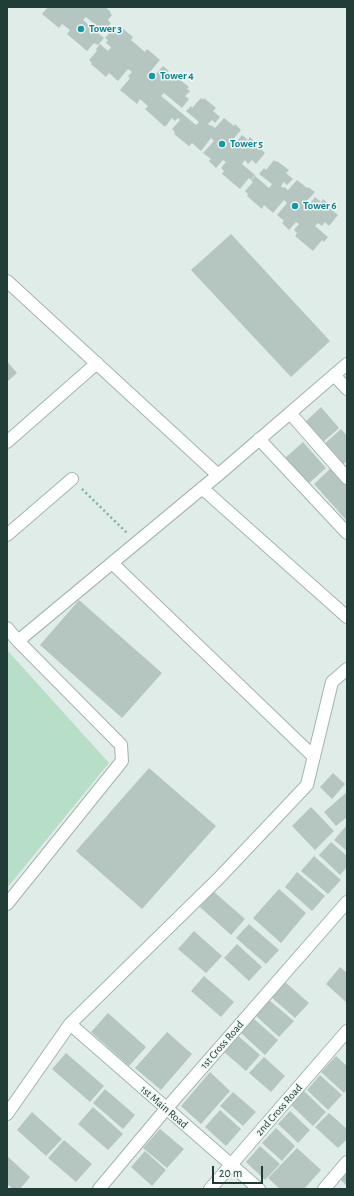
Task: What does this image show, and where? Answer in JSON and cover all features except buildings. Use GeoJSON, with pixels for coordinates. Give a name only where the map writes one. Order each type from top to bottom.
{"type":"FeatureCollection","features":[{"type":"Feature","properties":{"kind":"street"},"geometry":{"type":"LineString","coordinates":[[7,281],[218,475]]}},
{"type":"Feature","properties":{"kind":"street"},"geometry":{"type":"LineString","coordinates":[[7,442],[97,363]]}},
{"type":"Feature","properties":{"kind":"street"},"geometry":{"type":"LineString","coordinates":[[18,641],[218,475],[347,364]]}},
{"type":"Feature","properties":{"kind":"street"},"geometry":{"type":"LineString","coordinates":[[334,375],[347,390]]}},
{"type":"Feature","properties":{"kind":"street"},"geometry":{"type":"LineString","coordinates":[[290,413],[347,478]]}},
{"type":"Feature","properties":{"kind":"street"},"geometry":{"type":"LineString","coordinates":[[259,439],[347,533]]}},
{"type":"Feature","properties":{"kind":"street"},"geometry":{"type":"LineString","coordinates":[[7,535],[72,479]]}},
{"type":"Feature","properties":{"kind":"street"},"geometry":{"type":"LineString","coordinates":[[202,488],[347,617]]}},
{"type":"Feature","properties":{"kind":"street"},"geometry":{"type":"LineString","coordinates":[[112,563],[314,757]]}},
{"type":"Feature","properties":{"kind":"street"},"geometry":{"type":"LineString","coordinates":[[7,628],[121,745],[122,761],[7,904]]}},
{"type":"Feature","properties":{"kind":"street"},"geometry":{"type":"LineString","coordinates":[[7,1114],[70,1024],[219,878],[307,785],[332,682],[347,669]]}},
{"type":"Feature","properties":{"kind":"street","name":"1st Cross Road"},"geometry":{"type":"LineString","coordinates":[[99,1189],[166,1109],[347,902]]}},
{"type":"Feature","properties":{"kind":"street","name":"1st Main Road"},"geometry":{"type":"LineString","coordinates":[[70,1024],[259,1189]]}},
{"type":"Feature","properties":{"kind":"street","name":"2nd Cross Road"},"geometry":{"type":"LineString","coordinates":[[210,1189],[347,1031]]}},
{"type":"Feature","properties":{"kind":"street"},"geometry":{"type":"LineString","coordinates":[[324,1189],[347,1162]]}},
{"type":"Feature","properties":{"kind":"path"},"geometry":{"type":"LineString","coordinates":[[72,479],[136,543]]}},
{"type":"Feature","properties":{"kind":"green space"},"geometry":{"type":"Polygon","coordinates":[[[7,650],[109,763],[7,888],[7,650]]]}},
{"type":"Feature","properties":{"kind":"place","name":"Tower 3"},"geometry":{"type":"Point","coordinates":[81,29]}},
{"type":"Feature","properties":{"kind":"place","name":"Tower 4"},"geometry":{"type":"Point","coordinates":[152,76]}},
{"type":"Feature","properties":{"kind":"place","name":"Tower 5"},"geometry":{"type":"Point","coordinates":[222,144]}},
{"type":"Feature","properties":{"kind":"place","name":"Tower 6"},"geometry":{"type":"Point","coordinates":[295,206]}}]}
